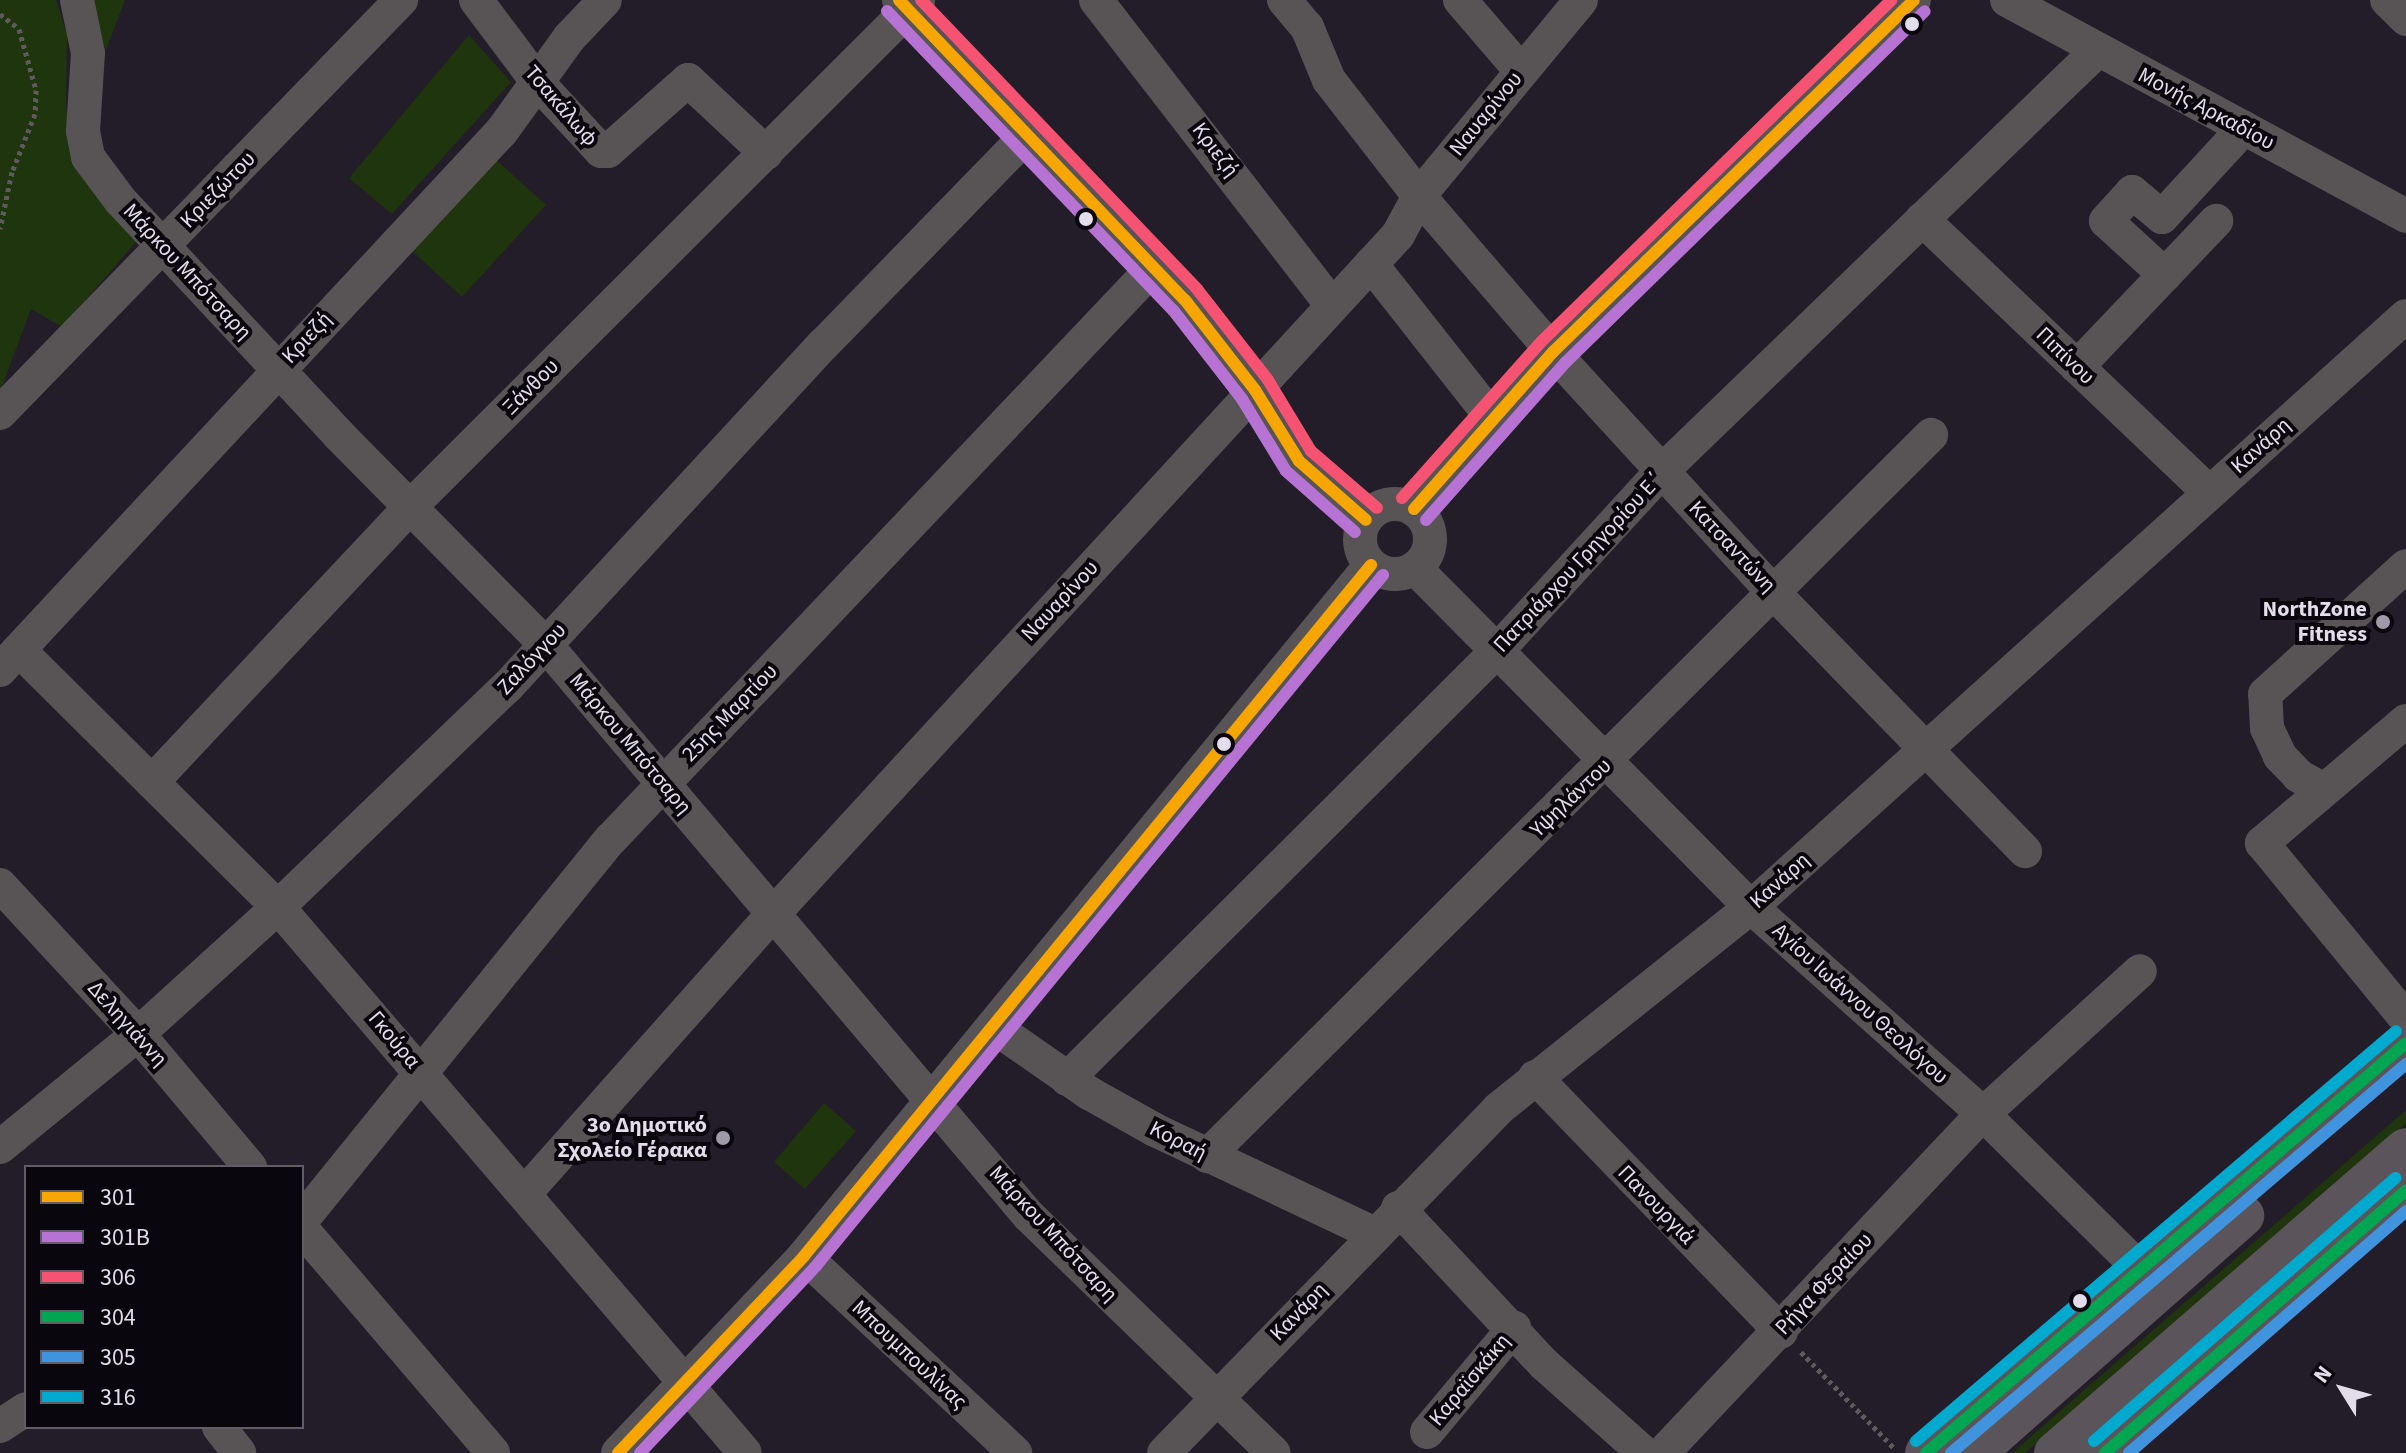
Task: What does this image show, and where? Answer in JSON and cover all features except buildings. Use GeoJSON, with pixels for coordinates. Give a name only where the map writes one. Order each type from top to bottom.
{"type":"FeatureCollection","features":[{"type":"Feature","properties":{"kind":"main road"},"geometry":{"type":"LineString","coordinates":[[1926,1453],[2138,1267],[2406,1043]]}},
{"type":"Feature","properties":{"kind":"main road"},"geometry":{"type":"LineString","coordinates":[[1974,1453],[2406,1072]]}},
{"type":"Feature","properties":{"kind":"main road"},"geometry":{"type":"LineString","coordinates":[[2055,1453],[2406,1149]]}},
{"type":"Feature","properties":{"kind":"main road"},"geometry":{"type":"LineString","coordinates":[[2105,1453],[2406,1190]]}},
{"type":"Feature","properties":{"kind":"street","name":"Μάρκου Μπότσαρη"},"geometry":{"type":"LineString","coordinates":[[77,0],[88,53],[83,131],[88,157],[161,249],[546,645],[662,784],[775,912],[1028,1215],[1274,1453]]}},
{"type":"Feature","properties":{"kind":"street","name":"Κριεζώτου"},"geometry":{"type":"LineString","coordinates":[[0,413],[401,0]]}},
{"type":"Feature","properties":{"kind":"street","name":"Κριεζή"},"geometry":{"type":"LineString","coordinates":[[10,660],[539,84],[569,38],[605,0]]}},
{"type":"Feature","properties":{"kind":"street","name":"Κριεζή"},"geometry":{"type":"LineString","coordinates":[[1096,0],[1330,303]]}},
{"type":"Feature","properties":{"kind":"street","name":"Κατσαντώνη"},"geometry":{"type":"LineString","coordinates":[[1284,0],[1307,27],[1329,80],[1419,196],[1553,352],[1772,591],[2025,851]]}},
{"type":"Feature","properties":{"kind":"street"},"geometry":{"type":"LineString","coordinates":[[1460,0],[1521,71]]}},
{"type":"Feature","properties":{"kind":"street","name":"Ναυαρίνου"},"geometry":{"type":"LineString","coordinates":[[526,1192],[775,912],[1255,390],[1330,303],[1398,235],[1419,196],[1581,0]]}},
{"type":"Feature","properties":{"kind":"street"},"geometry":{"type":"LineString","coordinates":[[1414,509],[1553,352],[1914,0]]}},
{"type":"Feature","properties":{"kind":"street","name":"Μονής Αρκαδίου"},"geometry":{"type":"LineString","coordinates":[[2007,0],[2406,216]]}},
{"type":"Feature","properties":{"kind":"street"},"geometry":{"type":"LineString","coordinates":[[2387,0],[2406,19]]}},
{"type":"Feature","properties":{"kind":"street","name":"Τσακάλωφ"},"geometry":{"type":"LineString","coordinates":[[480,2],[539,84],[601,151],[608,151],[688,80],[766,153]]}},
{"type":"Feature","properties":{"kind":"street"},"geometry":{"type":"LineString","coordinates":[[909,3],[1028,134],[1155,266],[1255,390],[1299,461],[1366,520]]}},
{"type":"Feature","properties":{"kind":"street","name":"Ξάνθου"},"geometry":{"type":"LineString","coordinates":[[152,782],[410,507],[766,153],[909,3]]}},
{"type":"Feature","properties":{"kind":"street","name":"Πατριάρχου Γρηγορίου Ε΄"},"geometry":{"type":"LineString","coordinates":[[1067,1079],[1496,652],[1661,472],[2097,51]]}},
{"type":"Feature","properties":{"kind":"street"},"geometry":{"type":"LineString","coordinates":[[2165,275],[2106,221],[2132,192],[2162,217],[2244,128]]}},
{"type":"Feature","properties":{"kind":"street","name":"Ζαλόγγου"},"geometry":{"type":"LineString","coordinates":[[0,1147],[138,1034],[278,907],[546,645],[823,345],[1028,134]]}},
{"type":"Feature","properties":{"kind":"street","name":"Πιπίνου"},"geometry":{"type":"LineString","coordinates":[[1922,219],[2209,492]]}},
{"type":"Feature","properties":{"kind":"street"},"geometry":{"type":"LineString","coordinates":[[2077,367],[2216,221]]}},
{"type":"Feature","properties":{"kind":"street"},"geometry":{"type":"LineString","coordinates":[[1371,264],[1493,419]]}},
{"type":"Feature","properties":{"kind":"street","name":"25ης Μαρτίου"},"geometry":{"type":"LineString","coordinates":[[304,1218],[424,1076],[502,970],[662,784],[1155,266]]}},
{"type":"Feature","properties":{"kind":"street","name":"Κανάρη"},"geometry":{"type":"LineString","coordinates":[[1164,1453],[1398,1208],[1535,1077],[1751,907],[2406,316]]}},
{"type":"Feature","properties":{"kind":"street","name":"Υψηλάντου"},"geometry":{"type":"LineString","coordinates":[[1207,1156],[1607,764],[1772,591],[1931,435]]}},
{"type":"Feature","properties":{"kind":"street"},"geometry":{"type":"LineString","coordinates":[[1383,506],[1414,509],[1424,520],[1430,543],[1415,568],[1388,573],[1371,565],[1360,541],[1366,520],[1383,506]]}},
{"type":"Feature","properties":{"kind":"street"},"geometry":{"type":"LineString","coordinates":[[618,1453],[688,1385],[804,1256],[1371,565]]}},
{"type":"Feature","properties":{"kind":"street"},"geometry":{"type":"LineString","coordinates":[[2324,790],[2299,776],[2280,756],[2267,728],[2265,694],[2406,566]]}},
{"type":"Feature","properties":{"kind":"street","name":"Αγίου Ιωάννου Θεολόγου"},"geometry":{"type":"LineString","coordinates":[[1415,568],[1751,907],[1983,1114],[2138,1267]]}},
{"type":"Feature","properties":{"kind":"street","name":"Γκούρα"},"geometry":{"type":"LineString","coordinates":[[10,660],[152,782],[278,907],[526,1192],[745,1453]]}},
{"type":"Feature","properties":{"kind":"street"},"geometry":{"type":"LineString","coordinates":[[2406,721],[2262,843],[2406,1019]]}},
{"type":"Feature","properties":{"kind":"street","name":"Δεληγιάννη"},"geometry":{"type":"LineString","coordinates":[[0,885],[138,1034],[248,1165]]}},
{"type":"Feature","properties":{"kind":"street","name":"Ρήγα Φεραίου"},"geometry":{"type":"LineString","coordinates":[[1663,1453],[1781,1332],[1983,1114],[2140,971]]}},
{"type":"Feature","properties":{"kind":"street","name":"Κοραή"},"geometry":{"type":"LineString","coordinates":[[994,1027],[1067,1079],[1207,1156],[1375,1234]]}},
{"type":"Feature","properties":{"kind":"street","name":"Πανουργιά"},"geometry":{"type":"LineString","coordinates":[[1535,1077],[1781,1332]]}},
{"type":"Feature","properties":{"kind":"street"},"geometry":{"type":"LineString","coordinates":[[1398,1208],[1596,1415],[1644,1453]]}},
{"type":"Feature","properties":{"kind":"street"},"geometry":{"type":"LineString","coordinates":[[304,1231],[493,1453]]}},
{"type":"Feature","properties":{"kind":"street","name":"Μπουμπουλίνας"},"geometry":{"type":"LineString","coordinates":[[804,1256],[1015,1453]]}},
{"type":"Feature","properties":{"kind":"street","name":"Καραϊσκάκη"},"geometry":{"type":"LineString","coordinates":[[1427,1432],[1514,1328]]}},
{"type":"Feature","properties":{"kind":"street"},"geometry":{"type":"LineString","coordinates":[[0,1426],[24,1410]]}},
{"type":"Feature","properties":{"kind":"street"},"geometry":{"type":"LineString","coordinates":[[221,1429],[239,1453]]}},
{"type":"Feature","properties":{"kind":"path"},"geometry":{"type":"LineString","coordinates":[[0,14],[19,29],[36,90],[35,114],[12,172],[0,229]]}},
{"type":"Feature","properties":{"kind":"path"},"geometry":{"type":"LineString","coordinates":[[1781,1332],[1899,1453]]}},
{"type":"Feature","properties":{"kind":"green space"},"geometry":{"type":"Polygon","coordinates":[[[0,0],[56,0],[67,35],[66,107],[75,160],[137,241],[62,327],[31,309],[0,392],[0,0]]]}},
{"type":"Feature","properties":{"kind":"green space"},"geometry":{"type":"Polygon","coordinates":[[[89,0],[125,0],[106,50],[89,0]]]}},
{"type":"Feature","properties":{"kind":"green space"},"geometry":{"type":"Polygon","coordinates":[[[469,35],[511,82],[392,214],[349,178],[469,35]]]}},
{"type":"Feature","properties":{"kind":"green space"},"geometry":{"type":"Polygon","coordinates":[[[493,157],[546,205],[462,297],[409,248],[493,157]]]}},
{"type":"Feature","properties":{"kind":"green space"},"geometry":{"type":"Polygon","coordinates":[[[824,1103],[856,1131],[805,1189],[774,1162],[824,1103]]]}},
{"type":"Feature","properties":{"kind":"green space"},"geometry":{"type":"Polygon","coordinates":[[[2406,1110],[2406,1123],[2025,1453],[2012,1453],[2406,1110]]]}},
{"type":"Feature","properties":{"kind":"transit line","name":"301"},"geometry":{"type":"LineString","coordinates":[[899,0],[1185,300],[1255,390],[1299,461],[1366,520]]}},
{"type":"Feature","properties":{"kind":"transit line","name":"306"},"geometry":{"type":"LineString","coordinates":[[921,0],[1197,289],[1268,380],[1311,451],[1377,508]]}},
{"type":"Feature","properties":{"kind":"transit line","name":"306"},"geometry":{"type":"LineString","coordinates":[[1402,498],[1542,341],[1891,0]]}},
{"type":"Feature","properties":{"kind":"transit line","name":"301"},"geometry":{"type":"LineString","coordinates":[[1414,509],[1553,352],[1914,0]]}},
{"type":"Feature","properties":{"kind":"transit line","name":"301B"},"geometry":{"type":"LineString","coordinates":[[887,11],[1173,310],[1242,399],[1286,471],[1355,532]]}},
{"type":"Feature","properties":{"kind":"transit line","name":"301B"},"geometry":{"type":"LineString","coordinates":[[1426,520],[1565,363],[1925,11]]}},
{"type":"Feature","properties":{"kind":"transit line","name":"301"},"geometry":{"type":"LineString","coordinates":[[618,1453],[804,1256],[1371,565]]}},
{"type":"Feature","properties":{"kind":"transit line","name":"301B"},"geometry":{"type":"LineString","coordinates":[[640,1453],[816,1266],[1383,575]]}},
{"type":"Feature","properties":{"kind":"transit line","name":"316"},"geometry":{"type":"LineString","coordinates":[[1916,1441],[2396,1031]]}},
{"type":"Feature","properties":{"kind":"transit line","name":"304"},"geometry":{"type":"LineString","coordinates":[[1926,1453],[2406,1043]]}},
{"type":"Feature","properties":{"kind":"transit line","name":"305"},"geometry":{"type":"LineString","coordinates":[[1951,1453],[2406,1064]]}},
{"type":"Feature","properties":{"kind":"transit line","name":"316"},"geometry":{"type":"LineString","coordinates":[[2094,1441],[2395,1178]]}},
{"type":"Feature","properties":{"kind":"transit line","name":"304"},"geometry":{"type":"LineString","coordinates":[[2105,1453],[2406,1190]]}},
{"type":"Feature","properties":{"kind":"transit line","name":"305"},"geometry":{"type":"LineString","coordinates":[[2129,1453],[2406,1211]]}},
{"type":"Feature","properties":{"kind":"place","name":"NorthZone Fitness"},"geometry":{"type":"Point","coordinates":[2383,622]}},
{"type":"Feature","properties":{"kind":"place","name":"3ο Δημοτικό Σχολείο Γέρακα"},"geometry":{"type":"Point","coordinates":[723,1138]}}]}
